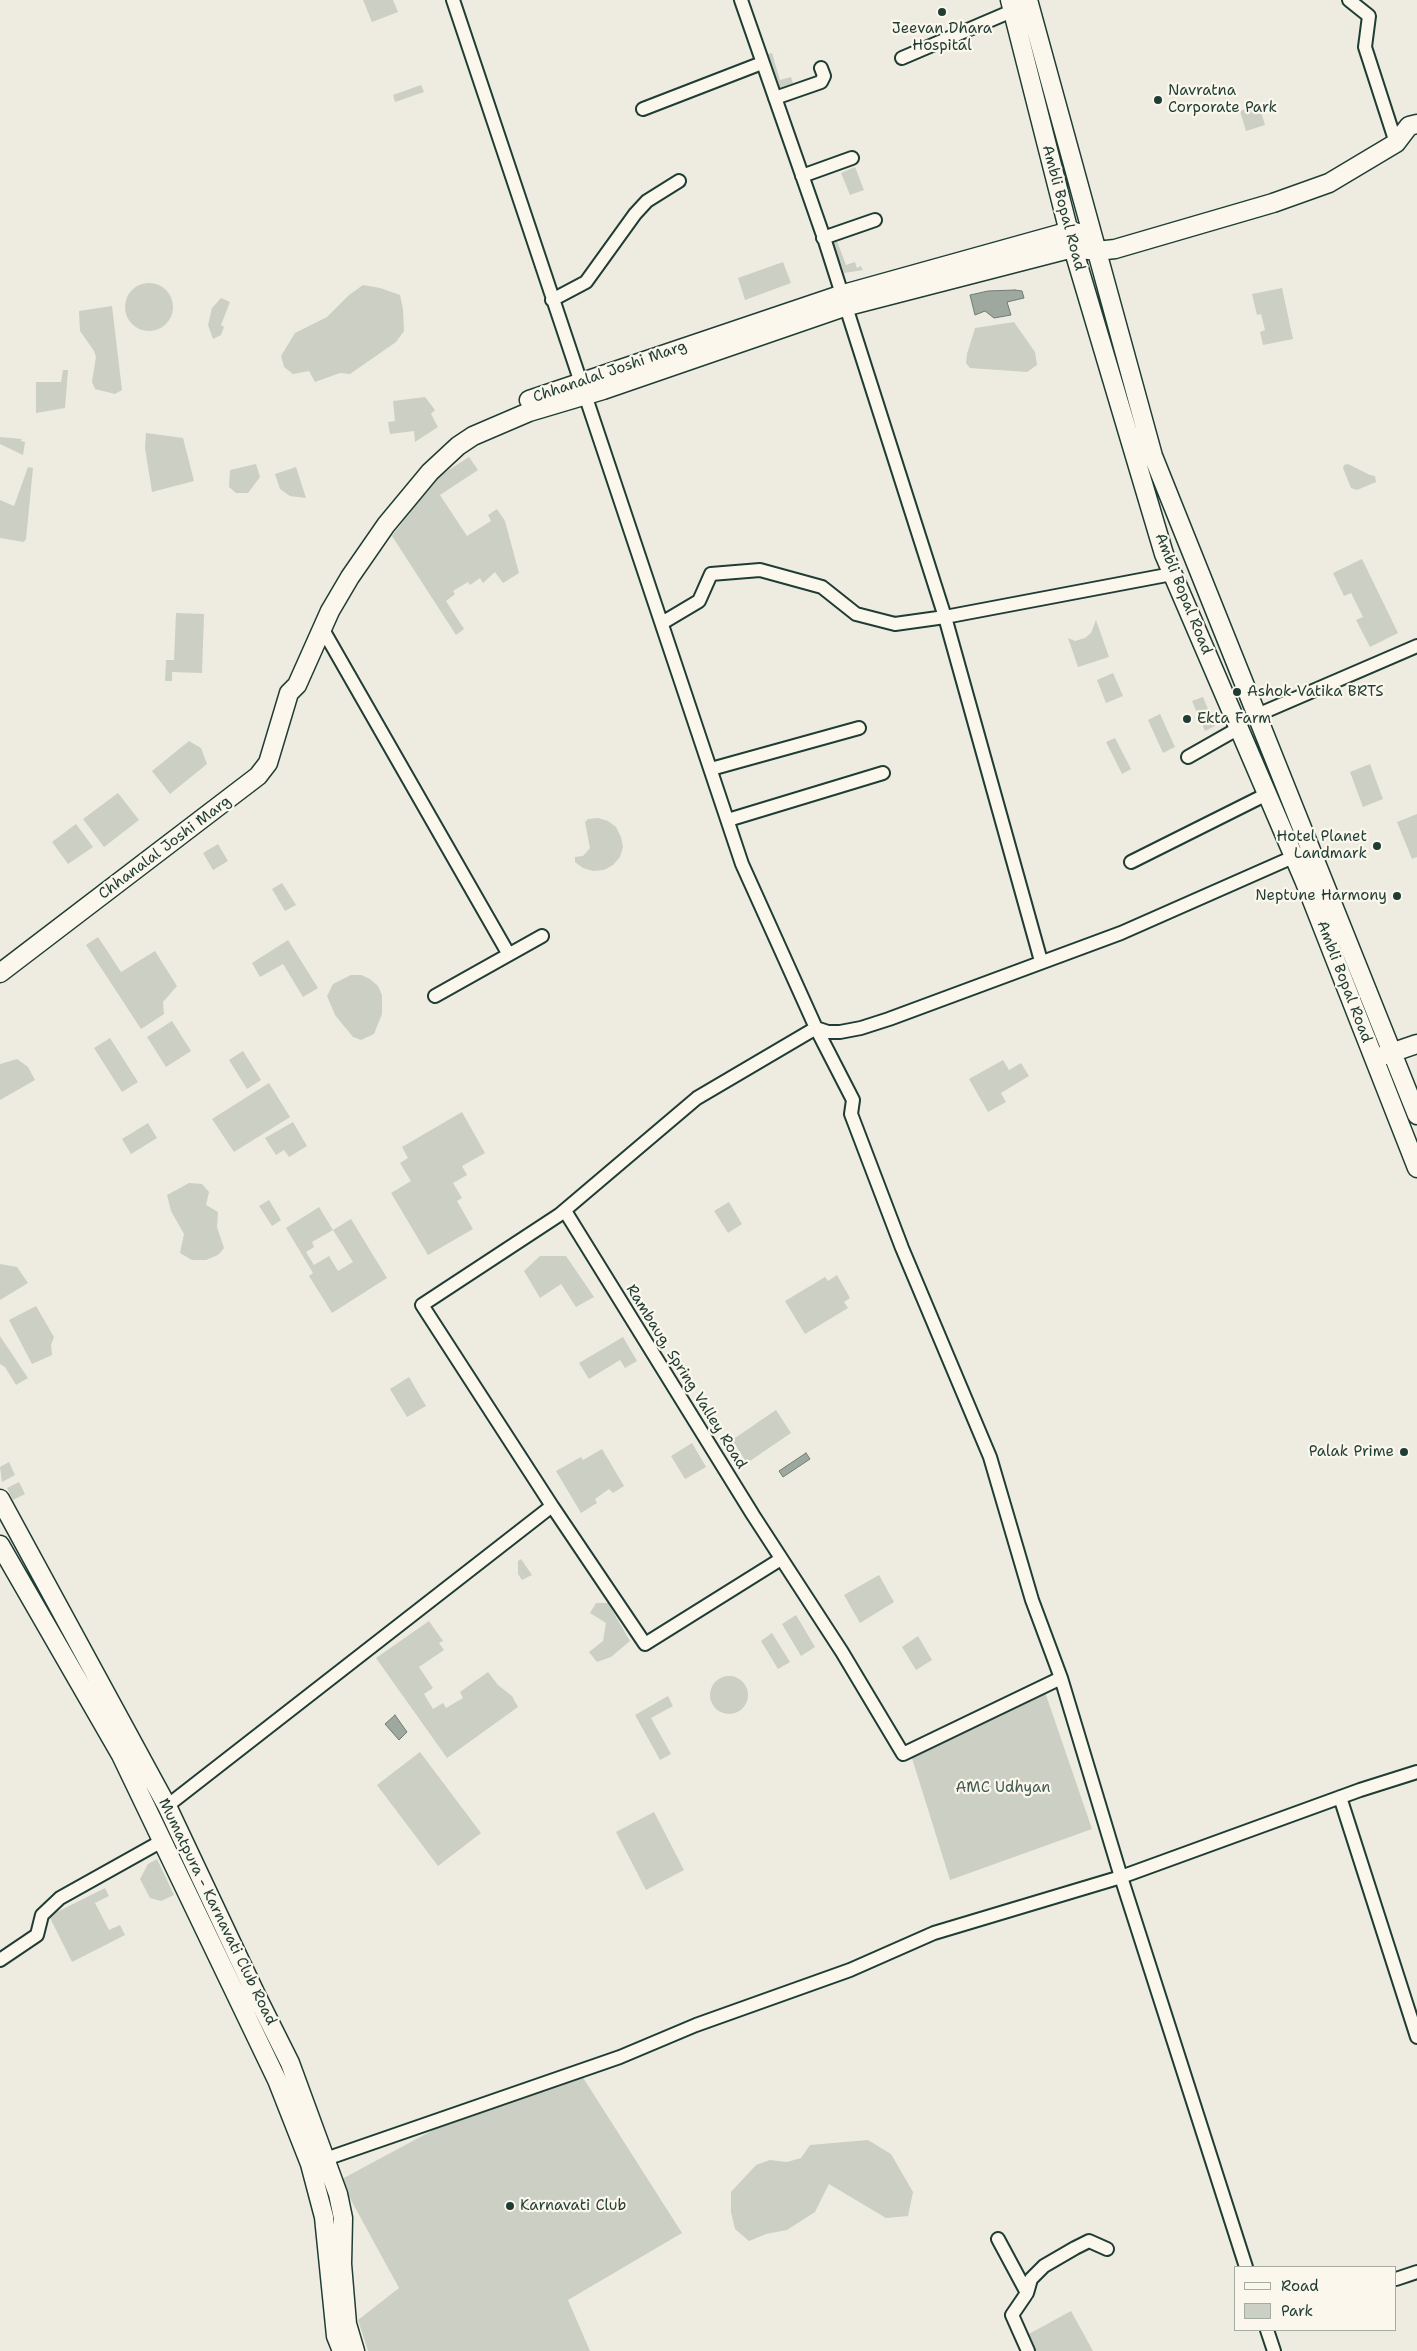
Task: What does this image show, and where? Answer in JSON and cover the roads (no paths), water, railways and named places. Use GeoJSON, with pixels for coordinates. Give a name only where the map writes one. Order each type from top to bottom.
{"type":"FeatureCollection","features":[{"type":"Feature","properties":{"kind":"street"},"geometry":{"type":"LineString","coordinates":[[453,0],[742,864],[816,1028],[852,1100],[851,1114],[902,1248],[990,1457],[1032,1600],[1061,1678],[1121,1877],[1246,2266]]}},
{"type":"Feature","properties":{"kind":"street"},"geometry":{"type":"LineString","coordinates":[[741,0],[823,238],[945,617],[1041,961]]}},
{"type":"Feature","properties":{"kind":"street","name":"Ambli Bopal Road"},"geometry":{"type":"LineString","coordinates":[[1028,0],[1153,456],[1417,1115]]}},
{"type":"Feature","properties":{"kind":"street"},"geometry":{"type":"LineString","coordinates":[[1349,0],[1368,16],[1365,47],[1398,142]]}},
{"type":"Feature","properties":{"kind":"street"},"geometry":{"type":"LineString","coordinates":[[902,58],[1011,6]]}},
{"type":"Feature","properties":{"kind":"street","name":"Ambli Bopal Road"},"geometry":{"type":"LineString","coordinates":[[1011,6],[1071,239],[1164,554],[1294,857],[1417,1168]]}},
{"type":"Feature","properties":{"kind":"street"},"geometry":{"type":"LineString","coordinates":[[644,109],[762,63]]}},
{"type":"Feature","properties":{"kind":"street"},"geometry":{"type":"LineString","coordinates":[[775,98],[821,82],[824,76],[821,68]]}},
{"type":"Feature","properties":{"kind":"street"},"geometry":{"type":"LineString","coordinates":[[1071,239],[1115,249],[1273,203],[1329,183],[1398,142],[1409,126],[1417,124]]}},
{"type":"Feature","properties":{"kind":"street"},"geometry":{"type":"LineString","coordinates":[[1398,142],[1417,141]]}},
{"type":"Feature","properties":{"kind":"street"},"geometry":{"type":"LineString","coordinates":[[802,176],[852,158]]}},
{"type":"Feature","properties":{"kind":"street"},"geometry":{"type":"LineString","coordinates":[[552,300],[586,282],[647,201],[679,181]]}},
{"type":"Feature","properties":{"kind":"street"},"geometry":{"type":"LineString","coordinates":[[823,238],[875,220]]}},
{"type":"Feature","properties":{"kind":"street","name":"Chhanalal Joshi Marg"},"geometry":{"type":"LineString","coordinates":[[0,974],[253,782],[268,763],[289,693],[287,680],[314,616],[354,552],[388,504],[432,456],[508,408],[582,389],[842,301],[1071,239]]}},
{"type":"Feature","properties":{"kind":"street","name":"Chhanalal Joshi Marg"},"geometry":{"type":"LineString","coordinates":[[289,693],[297,685],[322,628],[350,577],[386,525],[463,436]]}},
{"type":"Feature","properties":{"kind":"street"},"geometry":{"type":"LineString","coordinates":[[662,623],[699,601],[712,574],[760,570],[822,587],[856,614],[895,624],[945,617],[1172,574]]}},
{"type":"Feature","properties":{"kind":"street"},"geometry":{"type":"LineString","coordinates":[[322,628],[508,953]]}},
{"type":"Feature","properties":{"kind":"street"},"geometry":{"type":"LineString","coordinates":[[1257,715],[1417,646]]}},
{"type":"Feature","properties":{"kind":"street"},"geometry":{"type":"LineString","coordinates":[[711,769],[860,728]]}},
{"type":"Feature","properties":{"kind":"street"},"geometry":{"type":"LineString","coordinates":[[1188,756],[1238,728]]}},
{"type":"Feature","properties":{"kind":"street"},"geometry":{"type":"LineString","coordinates":[[728,820],[883,773]]}},
{"type":"Feature","properties":{"kind":"street"},"geometry":{"type":"LineString","coordinates":[[1131,862],[1267,794]]}},
{"type":"Feature","properties":{"kind":"street"},"geometry":{"type":"LineString","coordinates":[[781,1559],[645,1644],[552,1506],[422,1304],[565,1211],[697,1098],[816,1028],[834,1032],[861,1028],[1139,925],[1311,849]]}},
{"type":"Feature","properties":{"kind":"street"},"geometry":{"type":"LineString","coordinates":[[435,996],[508,953],[542,936]]}},
{"type":"Feature","properties":{"kind":"street"},"geometry":{"type":"LineString","coordinates":[[1374,1060],[1417,1044]]}},
{"type":"Feature","properties":{"kind":"street","name":"Rambaug, Spring Valley Road"},"geometry":{"type":"LineString","coordinates":[[565,1211],[781,1559],[842,1652],[903,1754],[1061,1678]]}},
{"type":"Feature","properties":{"kind":"street","name":"Mumatpura - Karnavati Club Road"},"geometry":{"type":"LineString","coordinates":[[0,1499],[166,1806],[290,2063],[318,2162],[336,2336],[342,2351]]}},
{"type":"Feature","properties":{"kind":"street"},"geometry":{"type":"LineString","coordinates":[[166,1806],[552,1506]]}},
{"type":"Feature","properties":{"kind":"street","name":"Mumatpura - Karnavati Club Road"},"geometry":{"type":"LineString","coordinates":[[0,1546],[121,1755],[277,2080],[318,2162],[338,2194],[343,2218],[342,2264],[347,2324],[355,2351]]}},
{"type":"Feature","properties":{"kind":"street"},"geometry":{"type":"LineString","coordinates":[[318,2162],[620,2057],[696,2025],[850,1970],[934,1933],[1121,1877],[1340,1797],[1417,1772]]}},
{"type":"Feature","properties":{"kind":"street"},"geometry":{"type":"LineString","coordinates":[[1340,1797],[1417,2037]]}},
{"type":"Feature","properties":{"kind":"street"},"geometry":{"type":"LineString","coordinates":[[0,1960],[37,1935],[42,1915],[60,1898],[162,1841]]}},
{"type":"Feature","properties":{"kind":"street"},"geometry":{"type":"LineString","coordinates":[[998,2238],[1027,2293]]}},
{"type":"Feature","properties":{"kind":"street"},"geometry":{"type":"LineString","coordinates":[[1028,2351],[1012,2315],[1027,2293],[1031,2279],[1044,2266],[1089,2241],[1107,2249]]}},
{"type":"Feature","properties":{"kind":"street"},"geometry":{"type":"LineString","coordinates":[[1397,2279],[1417,2272]]}},
{"type":"Feature","properties":{"kind":"street"},"geometry":{"type":"LineString","coordinates":[[1267,2331],[1274,2351]]}},
{"type":"Feature","properties":{"kind":"place","name":"Jeevan Dhara Hospital"},"geometry":{"type":"Point","coordinates":[942,12]}},
{"type":"Feature","properties":{"kind":"place","name":"Navratna Corporate Park"},"geometry":{"type":"Point","coordinates":[1158,100]}},
{"type":"Feature","properties":{"kind":"place","name":"Ashok Vatika BRTS"},"geometry":{"type":"Point","coordinates":[1237,692]}},
{"type":"Feature","properties":{"kind":"place","name":"Ekta Farm"},"geometry":{"type":"Point","coordinates":[1187,719]}},
{"type":"Feature","properties":{"kind":"place","name":"Hotel Planet Landmark"},"geometry":{"type":"Point","coordinates":[1377,846]}},
{"type":"Feature","properties":{"kind":"place","name":"Neptune Harmony"},"geometry":{"type":"Point","coordinates":[1397,896]}},
{"type":"Feature","properties":{"kind":"place","name":"Palak Prime"},"geometry":{"type":"Point","coordinates":[1404,1452]}},
{"type":"Feature","properties":{"kind":"place","name":"Karnavati Club"},"geometry":{"type":"Point","coordinates":[510,2206]}},
{"type":"Feature","properties":{"kind":"park label","name":"AMC Udhyan"},"geometry":{"type":"Point","coordinates":[1003,1788]}}]}
